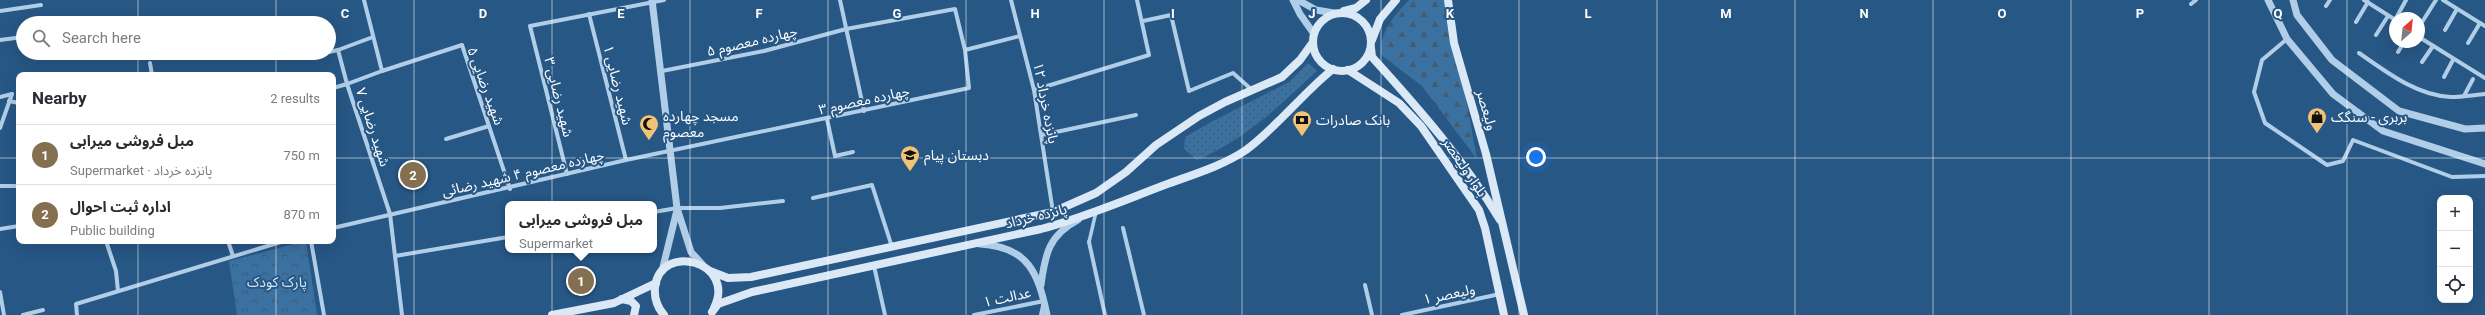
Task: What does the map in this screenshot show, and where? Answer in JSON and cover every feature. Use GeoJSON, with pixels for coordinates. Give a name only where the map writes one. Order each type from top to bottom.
{"type":"FeatureCollection","features":[{"type":"Feature","properties":{"kind":"main road"},"geometry":{"type":"LineString","coordinates":[[1366,0],[1356,8],[1336,13],[1321,21],[1314,38],[1319,59],[1333,69],[1348,70],[1363,62],[1380,19],[1396,0]]}},
{"type":"Feature","properties":{"kind":"main road","name":"ولیعصر"},"geometry":{"type":"LineString","coordinates":[[1448,0],[1454,43],[1486,154],[1524,315]]}},
{"type":"Feature","properties":{"kind":"main road"},"geometry":{"type":"LineString","coordinates":[[1336,13],[1350,13],[1361,19],[1369,29],[1371,44]]}},
{"type":"Feature","properties":{"kind":"main road","name":"پانزده خرداد"},"geometry":{"type":"LineString","coordinates":[[710,271],[737,279],[1053,212],[1096,193],[1175,131],[1225,102],[1282,77],[1300,60],[1314,38]]}},
{"type":"Feature","properties":{"kind":"main road","name":"ولیعصر"},"geometry":{"type":"LineString","coordinates":[[1371,44],[1372,57],[1445,140],[1476,181],[1504,227]]}},
{"type":"Feature","properties":{"kind":"main road","name":"پانزده خرداد"},"geometry":{"type":"LineString","coordinates":[[710,313],[718,304],[752,292],[1041,229],[1095,212],[1197,173],[1244,151],[1264,135],[1301,96],[1333,69]]}},
{"type":"Feature","properties":{"kind":"main road","name":"بلوار ولیعصر"},"geometry":{"type":"LineString","coordinates":[[1348,70],[1399,103],[1421,126],[1448,162],[1479,210],[1504,315]]}},
{"type":"Feature","properties":{"kind":"main road"},"geometry":{"type":"LineString","coordinates":[[664,315],[657,305],[654,294],[656,283],[662,271],[677,262],[686,260],[703,265],[710,271],[716,280],[718,291],[717,302],[710,313]]}},
{"type":"Feature","properties":{"kind":"main road"},"geometry":{"type":"LineString","coordinates":[[552,315],[614,303],[656,283]]}},
{"type":"Feature","properties":{"kind":"main road"},"geometry":{"type":"LineString","coordinates":[[622,299],[631,301],[636,306],[634,315]]}},
{"type":"Feature","properties":{"kind":"street","name":"شهید رضایی ۷"},"geometry":{"type":"LineString","coordinates":[[364,0],[382,71],[347,84],[390,214],[402,315]]}},
{"type":"Feature","properties":{"kind":"street"},"geometry":{"type":"LineString","coordinates":[[589,14],[664,0]]}},
{"type":"Feature","properties":{"kind":"street"},"geometry":{"type":"LineString","coordinates":[[840,0],[864,111]]}},
{"type":"Feature","properties":{"kind":"street","name":"پانزده خرداد ۱۲"},"geometry":{"type":"LineString","coordinates":[[1011,0],[1034,90],[1053,212]]}},
{"type":"Feature","properties":{"kind":"street"},"geometry":{"type":"LineString","coordinates":[[1034,90],[1150,55],[1137,0]]}},
{"type":"Feature","properties":{"kind":"street"},"geometry":{"type":"LineString","coordinates":[[1293,0],[1314,38]]}},
{"type":"Feature","properties":{"kind":"street"},"geometry":{"type":"LineString","coordinates":[[1298,0],[1316,10],[1336,13]]}},
{"type":"Feature","properties":{"kind":"street"},"geometry":{"type":"LineString","coordinates":[[2192,4],[2196,0]]}},
{"type":"Feature","properties":{"kind":"street"},"geometry":{"type":"LineString","coordinates":[[2268,0],[2287,39],[2333,94],[2383,130],[2485,164]]}},
{"type":"Feature","properties":{"kind":"street"},"geometry":{"type":"LineString","coordinates":[[2292,0],[2297,15],[2332,60],[2398,111],[2465,129],[2485,128]]}},
{"type":"Feature","properties":{"kind":"street"},"geometry":{"type":"LineString","coordinates":[[2323,0],[2326,6],[2330,0]]}},
{"type":"Feature","properties":{"kind":"street"},"geometry":{"type":"LineString","coordinates":[[2399,12],[2406,0]]}},
{"type":"Feature","properties":{"kind":"street"},"geometry":{"type":"LineString","coordinates":[[2425,17],[2436,0]]}},
{"type":"Feature","properties":{"kind":"street"},"geometry":{"type":"LineString","coordinates":[[2443,0],[2485,26]]}},
{"type":"Feature","properties":{"kind":"street"},"geometry":{"type":"LineString","coordinates":[[2356,22],[2366,1],[2388,16],[2376,35]]}},
{"type":"Feature","properties":{"kind":"street"},"geometry":{"type":"LineString","coordinates":[[652,2],[662,71],[678,208],[691,252],[703,265]]}},
{"type":"Feature","properties":{"kind":"street"},"geometry":{"type":"LineString","coordinates":[[0,10],[41,5]]}},
{"type":"Feature","properties":{"kind":"street","name":"چهارده معصوم ۵"},"geometry":{"type":"LineString","coordinates":[[662,71],[764,51],[846,29],[955,9],[965,50]]}},
{"type":"Feature","properties":{"kind":"street"},"geometry":{"type":"LineString","coordinates":[[2445,30],[2457,9]]}},
{"type":"Feature","properties":{"kind":"street","name":"شهید رضایی ۳"},"geometry":{"type":"LineString","coordinates":[[567,174],[530,26],[589,14]]}},
{"type":"Feature","properties":{"kind":"street","name":"شهید رضایی ۱"},"geometry":{"type":"LineString","coordinates":[[589,14],[626,160]]}},
{"type":"Feature","properties":{"kind":"street"},"geometry":{"type":"LineString","coordinates":[[1143,21],[1171,15],[1189,91],[1232,74],[1253,90]]}},
{"type":"Feature","properties":{"kind":"street"},"geometry":{"type":"LineString","coordinates":[[2468,43],[2480,23]]}},
{"type":"Feature","properties":{"kind":"street"},"geometry":{"type":"LineString","coordinates":[[965,50],[1020,36]]}},
{"type":"Feature","properties":{"kind":"street"},"geometry":{"type":"LineString","coordinates":[[336,87],[347,84],[338,50],[373,37]]}},
{"type":"Feature","properties":{"kind":"street"},"geometry":{"type":"LineString","coordinates":[[0,40],[16,38]]}},
{"type":"Feature","properties":{"kind":"street"},"geometry":{"type":"LineString","coordinates":[[2287,39],[2262,60],[2254,92],[2265,123],[2327,165],[2343,161],[2353,140],[2452,177],[2485,176]]}},
{"type":"Feature","properties":{"kind":"street"},"geometry":{"type":"LineString","coordinates":[[2425,41],[2453,60],[2485,78]]}},
{"type":"Feature","properties":{"kind":"street","name":"شهید رضایی ۵"},"geometry":{"type":"LineString","coordinates":[[382,71],[462,45],[510,189]]}},
{"type":"Feature","properties":{"kind":"street"},"geometry":{"type":"LineString","coordinates":[[2422,62],[2433,46]]}},
{"type":"Feature","properties":{"kind":"street"},"geometry":{"type":"LineString","coordinates":[[2398,52],[2400,48]]}},
{"type":"Feature","properties":{"kind":"street","name":"چهارده معصوم ۳"},"geometry":{"type":"LineString","coordinates":[[671,152],[969,88],[965,50]]}},
{"type":"Feature","properties":{"kind":"street"},"geometry":{"type":"LineString","coordinates":[[2359,53],[2382,70],[2417,88],[2450,97],[2485,94]]}},
{"type":"Feature","properties":{"kind":"street"},"geometry":{"type":"LineString","coordinates":[[2444,76],[2453,60]]}},
{"type":"Feature","properties":{"kind":"street"},"geometry":{"type":"LineString","coordinates":[[150,63],[152,72]]}},
{"type":"Feature","properties":{"kind":"street"},"geometry":{"type":"LineString","coordinates":[[2464,96],[2473,79]]}},
{"type":"Feature","properties":{"kind":"street"},"geometry":{"type":"LineString","coordinates":[[0,97],[12,94],[0,128]]}},
{"type":"Feature","properties":{"kind":"street"},"geometry":{"type":"LineString","coordinates":[[9,101],[16,102]]}},
{"type":"Feature","properties":{"kind":"street"},"geometry":{"type":"LineString","coordinates":[[1042,135],[1136,115]]}},
{"type":"Feature","properties":{"kind":"street"},"geometry":{"type":"LineString","coordinates":[[827,119],[836,156],[853,152]]}},
{"type":"Feature","properties":{"kind":"street"},"geometry":{"type":"LineString","coordinates":[[446,139],[489,126]]}},
{"type":"Feature","properties":{"kind":"street","name":"چهارده معصوم ۴ شهید رضائی"},"geometry":{"type":"LineString","coordinates":[[336,227],[390,214],[510,189],[626,160],[671,152]]}},
{"type":"Feature","properties":{"kind":"street"},"geometry":{"type":"LineString","coordinates":[[812,198],[872,185],[892,247]]}},
{"type":"Feature","properties":{"kind":"street"},"geometry":{"type":"LineString","coordinates":[[0,186],[16,186]]}},
{"type":"Feature","properties":{"kind":"street"},"geometry":{"type":"LineString","coordinates":[[657,212],[678,208],[720,208],[783,200]]}},
{"type":"Feature","properties":{"kind":"street"},"geometry":{"type":"LineString","coordinates":[[662,271],[678,208]]}},
{"type":"Feature","properties":{"kind":"street"},"geometry":{"type":"LineString","coordinates":[[1095,212],[1089,242],[1105,315]]}},
{"type":"Feature","properties":{"kind":"street"},"geometry":{"type":"LineString","coordinates":[[1040,285],[1044,259],[1051,243],[1064,228],[1095,212]]}},
{"type":"Feature","properties":{"kind":"street"},"geometry":{"type":"LineString","coordinates":[[0,229],[16,226]]}},
{"type":"Feature","properties":{"kind":"street"},"geometry":{"type":"LineString","coordinates":[[1123,228],[1144,315]]}},
{"type":"Feature","properties":{"kind":"street"},"geometry":{"type":"LineString","coordinates":[[395,256],[505,238]]}},
{"type":"Feature","properties":{"kind":"street"},"geometry":{"type":"LineString","coordinates":[[107,244],[116,271],[118,291]]}},
{"type":"Feature","properties":{"kind":"street"},"geometry":{"type":"LineString","coordinates":[[229,244],[233,256]]}},
{"type":"Feature","properties":{"kind":"street"},"geometry":{"type":"LineString","coordinates":[[77,315],[76,304],[274,244]]}},
{"type":"Feature","properties":{"kind":"street"},"geometry":{"type":"LineString","coordinates":[[312,244],[324,315]]}},
{"type":"Feature","properties":{"kind":"street"},"geometry":{"type":"LineString","coordinates":[[975,244],[1000,245],[1020,255],[1040,285],[1047,315]]}},
{"type":"Feature","properties":{"kind":"street"},"geometry":{"type":"LineString","coordinates":[[874,266],[885,315]]}},
{"type":"Feature","properties":{"kind":"street"},"geometry":{"type":"LineString","coordinates":[[1365,285],[1372,315]]}},
{"type":"Feature","properties":{"kind":"street"},"geometry":{"type":"LineString","coordinates":[[0,292],[4,315]]}},
{"type":"Feature","properties":{"kind":"street","name":"ولیعصر ۱"},"geometry":{"type":"LineString","coordinates":[[1402,315],[1500,294]]}},
{"type":"Feature","properties":{"kind":"street"},"geometry":{"type":"LineString","coordinates":[[1041,315],[1044,301]]}},
{"type":"Feature","properties":{"kind":"street","name":"عدالت ۱"},"geometry":{"type":"LineString","coordinates":[[974,315],[1044,301]]}},
{"type":"Feature","properties":{"kind":"street"},"geometry":{"type":"LineString","coordinates":[[23,315],[43,310]]}},
{"type":"Feature","properties":{"kind":"green space"},"geometry":{"type":"Polygon","coordinates":[[[1409,0],[1448,0],[1477,159],[1422,86],[1381,55],[1381,46],[1385,32],[1398,12],[1409,0]]]}},
{"type":"Feature","properties":{"kind":"green space"},"geometry":{"type":"Polygon","coordinates":[[[1308,63],[1317,71],[1247,132],[1232,142],[1197,160],[1184,149],[1185,137],[1289,82],[1308,63]]]}},
{"type":"Feature","properties":{"kind":"green space","name":"پارک کودک"},"geometry":{"type":"Polygon","coordinates":[[[294,244],[306,244],[317,315],[237,315],[229,261],[294,244]]]}},
{"type":"Feature","properties":{"kind":"place","name":"بربری - سنگک"},"geometry":{"type":"Point","coordinates":[2317,134]}},
{"type":"Feature","properties":{"kind":"place","name":"بانک صادرات"},"geometry":{"type":"Point","coordinates":[1302,137]}},
{"type":"Feature","properties":{"kind":"place","name":"مسجد چهارده معصوم"},"geometry":{"type":"Point","coordinates":[649,141]}},
{"type":"Feature","properties":{"kind":"place","name":"دبستان پیام"},"geometry":{"type":"Point","coordinates":[910,172]}},
{"type":"Feature","properties":{"kind":"place","name":"اداره ثبت احوال"},"geometry":{"type":"Point","coordinates":[413,175]}},
{"type":"Feature","properties":{"kind":"place","name":"مبل فروشی میرابی"},"geometry":{"type":"Point","coordinates":[581,281]}}]}
